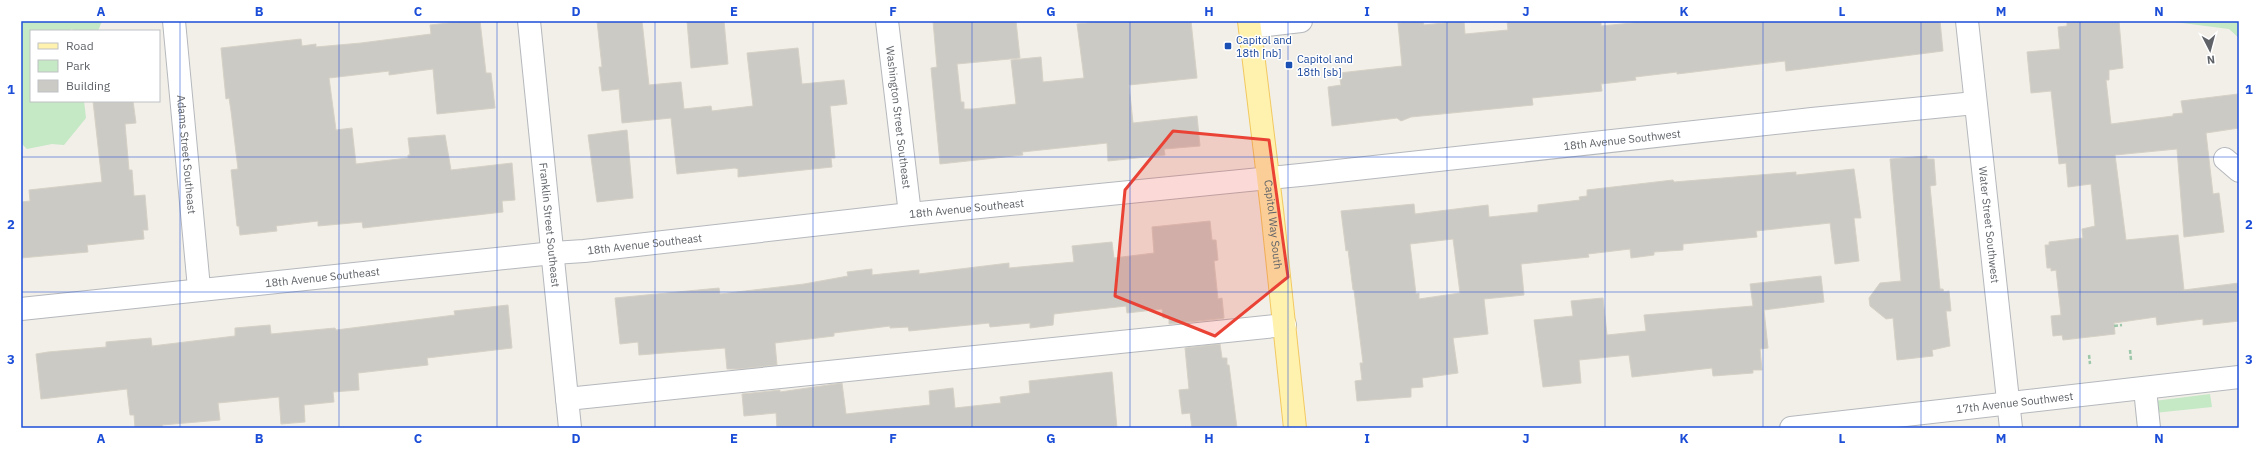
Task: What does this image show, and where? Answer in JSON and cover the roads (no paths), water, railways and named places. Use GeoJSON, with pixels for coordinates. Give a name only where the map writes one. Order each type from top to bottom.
{"type":"FeatureCollection","features":[{"type":"Feature","properties":{"kind":"main road","name":"Capitol Way South"},"geometry":{"type":"LineString","coordinates":[[1249,24],[1269,179],[1295,428]]}},
{"type":"Feature","properties":{"kind":"street","name":"Adams Street Southeast"},"geometry":{"type":"LineString","coordinates":[[174,21],[199,288]]}},
{"type":"Feature","properties":{"kind":"street","name":"Franklin Street Southeast"},"geometry":{"type":"LineString","coordinates":[[529,21],[570,428]]}},
{"type":"Feature","properties":{"kind":"street","name":"Washington Street Southeast"},"geometry":{"type":"LineString","coordinates":[[887,21],[910,214]]}},
{"type":"Feature","properties":{"kind":"street"},"geometry":{"type":"LineString","coordinates":[[1249,24],[1302,21]]}},
{"type":"Feature","properties":{"kind":"street","name":"Water Street Southwest"},"geometry":{"type":"LineString","coordinates":[[1968,21],[1975,104],[2011,428]]}},
{"type":"Feature","properties":{"kind":"street","name":"18th Avenue Southwest"},"geometry":{"type":"LineString","coordinates":[[1269,179],[1812,119],[1975,104]]}},
{"type":"Feature","properties":{"kind":"street","name":"18th Avenue Southeast"},"geometry":{"type":"LineString","coordinates":[[21,309],[199,288],[584,251],[910,214],[1269,179]]}},
{"type":"Feature","properties":{"kind":"street"},"geometry":{"type":"LineString","coordinates":[[567,399],[1285,325]]}},
{"type":"Feature","properties":{"kind":"street","name":"17th Avenue Southwest"},"geometry":{"type":"LineString","coordinates":[[1791,428],[2145,389],[2239,377]]}},
{"type":"Feature","properties":{"kind":"street"},"geometry":{"type":"LineString","coordinates":[[2145,389],[2149,428]]}},
{"type":"Feature","properties":{"kind":"place","name":"Capitol and 18th [nb]"},"geometry":{"type":"Point","coordinates":[1228,46]}},
{"type":"Feature","properties":{"kind":"place","name":"Capitol and 18th [sb]"},"geometry":{"type":"Point","coordinates":[1289,65]}}]}
